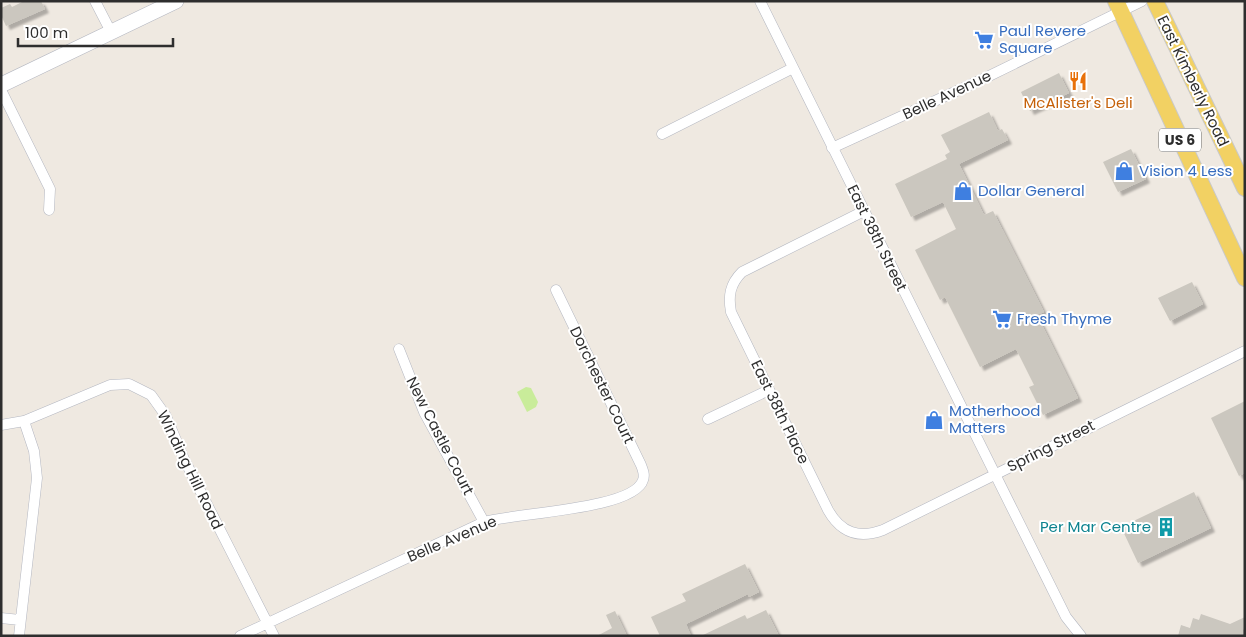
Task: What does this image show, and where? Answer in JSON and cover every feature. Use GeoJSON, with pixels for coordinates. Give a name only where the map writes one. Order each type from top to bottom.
{"type":"FeatureCollection","features":[{"type":"Feature","properties":{"kind":"main road"},"geometry":{"type":"LineString","coordinates":[[1,86],[176,1]]}},
{"type":"Feature","properties":{"kind":"main road","name":"East Kimberly Road"},"geometry":{"type":"LineString","coordinates":[[1155,1],[1245,188]]}},
{"type":"Feature","properties":{"kind":"main road","name":"US 6"},"geometry":{"type":"LineString","coordinates":[[1118,6],[1245,278]]}},
{"type":"Feature","properties":{"kind":"street"},"geometry":{"type":"LineString","coordinates":[[95,1],[111,32]]}},
{"type":"Feature","properties":{"kind":"street","name":"East 38th Street"},"geometry":{"type":"LineString","coordinates":[[760,1],[994,475],[1037,556],[1066,617],[1081,636]]}},
{"type":"Feature","properties":{"kind":"street","name":"Belle Avenue"},"geometry":{"type":"LineString","coordinates":[[832,148],[984,78],[1118,6],[1142,1]]}},
{"type":"Feature","properties":{"kind":"street"},"geometry":{"type":"LineString","coordinates":[[662,134],[792,68]]}},
{"type":"Feature","properties":{"kind":"street"},"geometry":{"type":"LineString","coordinates":[[1,90],[50,189],[48,210]]}},
{"type":"Feature","properties":{"kind":"street","name":"East 38th Place"},"geometry":{"type":"LineString","coordinates":[[856,534],[847,531],[833,519],[731,312],[730,293],[736,278],[750,267],[864,211]]}},
{"type":"Feature","properties":{"kind":"street","name":"Dorchester Court"},"geometry":{"type":"LineString","coordinates":[[556,290],[637,457],[644,473],[643,481]]}},
{"type":"Feature","properties":{"kind":"street","name":"New Castle Court"},"geometry":{"type":"LineString","coordinates":[[399,349],[424,412],[484,522]]}},
{"type":"Feature","properties":{"kind":"street","name":"Spring Street"},"geometry":{"type":"LineString","coordinates":[[856,534],[873,533],[883,530],[1036,452],[1245,351]]}},
{"type":"Feature","properties":{"kind":"street","name":"Winding Hill Road"},"geometry":{"type":"LineString","coordinates":[[1,425],[24,421],[110,385],[129,384],[151,395],[166,416],[184,459],[274,636]]}},
{"type":"Feature","properties":{"kind":"street"},"geometry":{"type":"LineString","coordinates":[[708,418],[769,390]]}},
{"type":"Feature","properties":{"kind":"street"},"geometry":{"type":"LineString","coordinates":[[19,636],[37,478],[34,451],[24,421]]}},
{"type":"Feature","properties":{"kind":"street","name":"Belle Avenue"},"geometry":{"type":"LineString","coordinates":[[240,636],[266,622],[484,522],[509,516],[553,513],[592,506],[634,490],[643,481]]}},
{"type":"Feature","properties":{"kind":"street"},"geometry":{"type":"LineString","coordinates":[[1,618],[20,620]]}},
{"type":"Feature","properties":{"kind":"green space"},"geometry":{"type":"Polygon","coordinates":[[[526,387],[531,388],[538,402],[536,407],[527,412],[517,392],[526,387]]]}},
{"type":"Feature","properties":{"kind":"building"},"geometry":{"type":"Polygon","coordinates":[[[24,1],[41,1],[45,9],[6,26],[1,15],[1,8],[10,4],[12,7],[24,1]]]}},
{"type":"Feature","properties":{"kind":"building"},"geometry":{"type":"Polygon","coordinates":[[[1059,73],[1069,93],[1030,111],[1021,92],[1059,73]]]}},
{"type":"Feature","properties":{"kind":"building"},"geometry":{"type":"Polygon","coordinates":[[[989,112],[998,131],[1002,129],[1008,140],[959,164],[984,215],[993,211],[1044,312],[1037,315],[1078,398],[1043,415],[1029,387],[1034,385],[1016,349],[980,367],[945,297],[940,300],[915,250],[956,229],[943,202],[911,217],[895,184],[947,159],[945,155],[950,152],[941,135],[989,112]]]}},
{"type":"Feature","properties":{"kind":"building","name":"Vision 4 Less"},"geometry":{"type":"Polygon","coordinates":[[[1131,149],[1146,179],[1118,192],[1103,162],[1131,149]]]}},
{"type":"Feature","properties":{"kind":"building"},"geometry":{"type":"Polygon","coordinates":[[[1192,282],[1203,304],[1170,321],[1158,298],[1192,282]]]}},
{"type":"Feature","properties":{"kind":"building"},"geometry":{"type":"Polygon","coordinates":[[[1245,401],[1245,473],[1239,476],[1211,418],[1245,401]]]}},
{"type":"Feature","properties":{"kind":"building","name":"Per Mar Centre"},"geometry":{"type":"Polygon","coordinates":[[[1194,492],[1211,528],[1138,563],[1121,527],[1194,492]]]}},
{"type":"Feature","properties":{"kind":"building"},"geometry":{"type":"Polygon","coordinates":[[[745,564],[759,592],[749,597],[748,594],[686,624],[691,636],[660,636],[651,617],[686,601],[682,594],[745,564]]]}},
{"type":"Feature","properties":{"kind":"building"},"geometry":{"type":"Polygon","coordinates":[[[766,610],[779,636],[701,636],[745,615],[747,619],[766,610]]]}},
{"type":"Feature","properties":{"kind":"building"},"geometry":{"type":"Polygon","coordinates":[[[615,611],[627,636],[597,636],[612,628],[606,615],[615,611]]]}},
{"type":"Feature","properties":{"kind":"building"},"geometry":{"type":"Polygon","coordinates":[[[1201,614],[1230,624],[1245,617],[1242,636],[1178,636],[1181,625],[1190,628],[1193,618],[1199,620],[1201,614]]]}},
{"type":"Feature","properties":{"kind":"place","name":"Paul Revere Square"},"geometry":{"type":"Point","coordinates":[984,40]}},
{"type":"Feature","properties":{"kind":"place","name":"McAlister's Deli"},"geometry":{"type":"Point","coordinates":[1078,81]}},
{"type":"Feature","properties":{"kind":"place","name":"Vision 4 Less"},"geometry":{"type":"Point","coordinates":[1124,171]}},
{"type":"Feature","properties":{"kind":"place","name":"Dollar General"},"geometry":{"type":"Point","coordinates":[963,191]}},
{"type":"Feature","properties":{"kind":"place","name":"Fresh Thyme"},"geometry":{"type":"Point","coordinates":[1002,319]}},
{"type":"Feature","properties":{"kind":"place","name":"Motherhood Matters"},"geometry":{"type":"Point","coordinates":[934,420]}},
{"type":"Feature","properties":{"kind":"place","name":"Per Mar Centre"},"geometry":{"type":"Point","coordinates":[1166,527]}}]}
